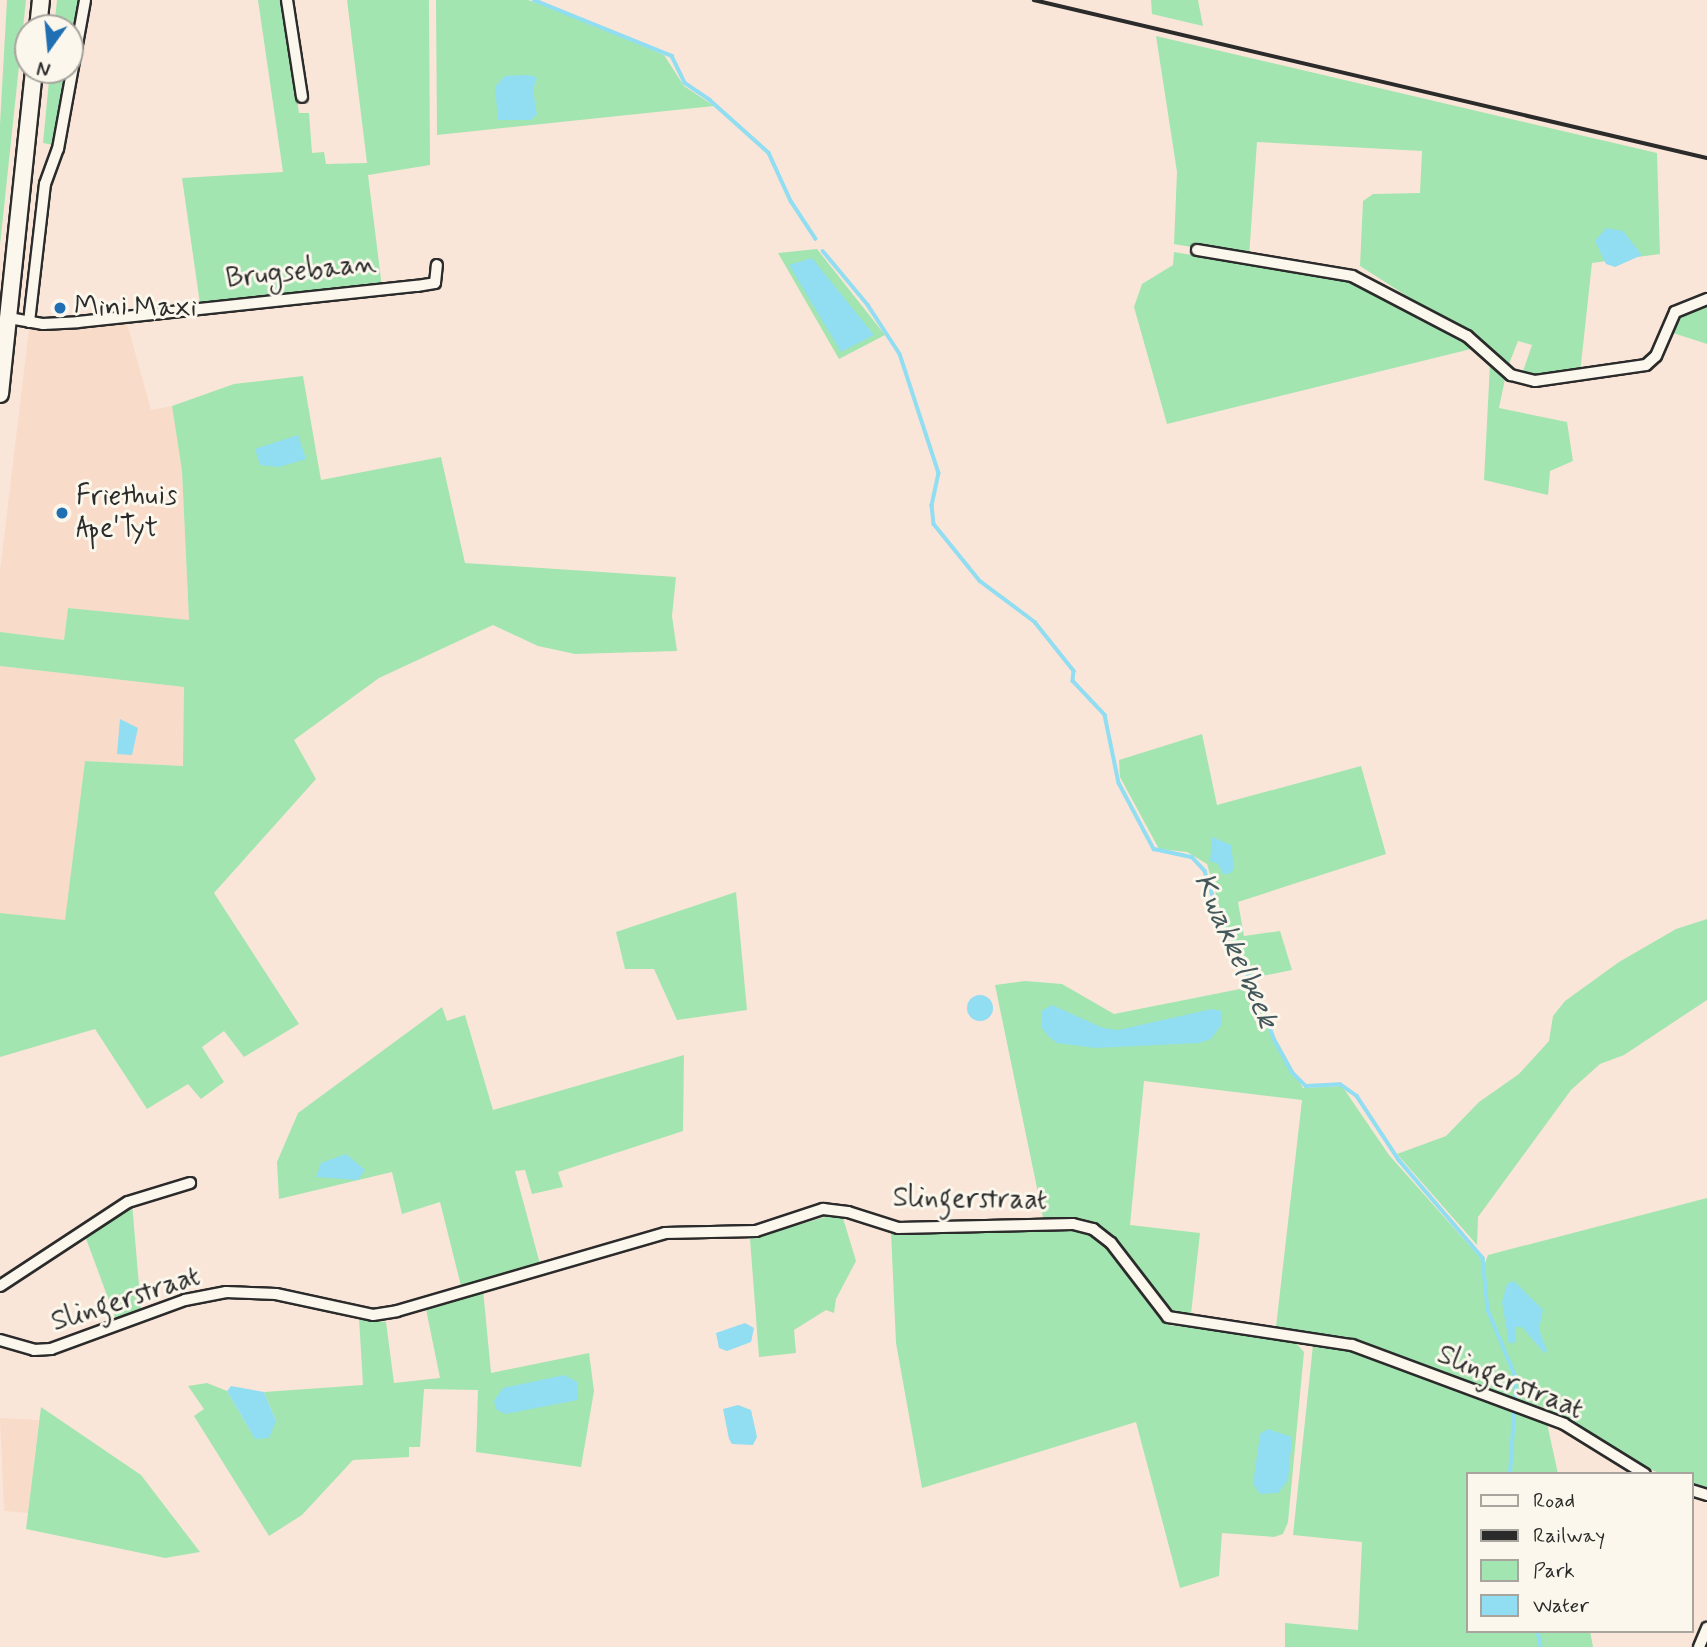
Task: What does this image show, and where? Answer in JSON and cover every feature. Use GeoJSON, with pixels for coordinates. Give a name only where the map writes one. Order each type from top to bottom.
{"type":"FeatureCollection","features":[{"type":"Feature","properties":{"kind":"main road"},"geometry":{"type":"LineString","coordinates":[[0,394],[33,84]]}},
{"type":"Feature","properties":{"kind":"street"},"geometry":{"type":"LineString","coordinates":[[29,321],[45,184],[58,149],[85,0]]}},
{"type":"Feature","properties":{"kind":"street"},"geometry":{"type":"LineString","coordinates":[[287,0],[302,97]]}},
{"type":"Feature","properties":{"kind":"street"},"geometry":{"type":"LineString","coordinates":[[1198,250],[1352,276],[1467,336],[1510,375],[1535,381],[1646,365],[1656,356],[1675,312],[1707,299]]}},
{"type":"Feature","properties":{"kind":"street","name":"Brugsebaan"},"geometry":{"type":"LineString","coordinates":[[9,318],[78,322],[417,286],[435,283],[437,265]]}},
{"type":"Feature","properties":{"kind":"street"},"geometry":{"type":"LineString","coordinates":[[0,1286],[128,1202],[190,1183]]}},
{"type":"Feature","properties":{"kind":"street","name":"Slingerstraat"},"geometry":{"type":"LineString","coordinates":[[0,1340],[34,1350],[51,1349],[185,1300],[226,1292],[276,1294],[373,1315],[397,1311],[665,1233],[756,1231],[823,1209],[848,1212],[898,1228],[1073,1224],[1093,1229],[1111,1243],[1168,1317],[1352,1345],[1563,1424],[1642,1472]]}},
{"type":"Feature","properties":{"kind":"street"},"geometry":{"type":"LineString","coordinates":[[1699,1647],[1707,1628]]}},
{"type":"Feature","properties":{"kind":"shaded area"},"geometry":{"type":"Polygon","coordinates":[[[127,323],[151,410],[172,406],[182,471],[189,621],[68,608],[64,640],[0,632],[0,571],[29,329],[127,323]]]}},
{"type":"Feature","properties":{"kind":"shaded area"},"geometry":{"type":"Polygon","coordinates":[[[0,666],[184,687],[184,766],[85,761],[65,921],[0,913],[0,666]]]}},
{"type":"Feature","properties":{"kind":"shaded area"},"geometry":{"type":"Polygon","coordinates":[[[0,1418],[39,1420],[28,1513],[4,1511],[0,1418]]]}},
{"type":"Feature","properties":{"kind":"green space"},"geometry":{"type":"Polygon","coordinates":[[[7,0],[26,0],[25,14],[14,14],[14,84],[17,84],[0,245],[0,124],[7,0]]]}},
{"type":"Feature","properties":{"kind":"green space"},"geometry":{"type":"Polygon","coordinates":[[[57,0],[80,0],[77,14],[56,14],[57,0]]]}},
{"type":"Feature","properties":{"kind":"green space"},"geometry":{"type":"Polygon","coordinates":[[[258,0],[283,0],[299,113],[309,113],[312,153],[324,152],[326,164],[367,163],[347,0],[429,0],[430,165],[368,175],[382,287],[200,304],[182,178],[283,172],[258,0]]]}},
{"type":"Feature","properties":{"kind":"green space"},"geometry":{"type":"Polygon","coordinates":[[[436,0],[528,0],[568,14],[664,55],[684,86],[714,106],[437,135],[436,0]]]}},
{"type":"Feature","properties":{"kind":"green space"},"geometry":{"type":"Polygon","coordinates":[[[1151,0],[1198,0],[1203,26],[1152,14],[1151,0]]]}},
{"type":"Feature","properties":{"kind":"green space"},"geometry":{"type":"Polygon","coordinates":[[[1156,36],[1657,153],[1660,254],[1592,263],[1580,373],[1534,378],[1522,374],[1532,345],[1518,341],[1507,369],[1474,339],[1360,266],[1363,201],[1373,194],[1420,193],[1422,151],[1257,142],[1249,257],[1174,244],[1177,172],[1156,36]]]}},
{"type":"Feature","properties":{"kind":"green space"},"geometry":{"type":"Polygon","coordinates":[[[49,84],[64,84],[53,145],[43,143],[49,84]]]}},
{"type":"Feature","properties":{"kind":"green space"},"geometry":{"type":"Polygon","coordinates":[[[817,249],[885,335],[839,359],[778,253],[817,249]]]}},
{"type":"Feature","properties":{"kind":"green space"},"geometry":{"type":"Polygon","coordinates":[[[1174,252],[1349,282],[1475,348],[1167,424],[1134,307],[1142,284],[1173,265],[1174,252]]]}},
{"type":"Feature","properties":{"kind":"green space"},"geometry":{"type":"Polygon","coordinates":[[[1707,303],[1707,344],[1670,332],[1678,316],[1707,303]]]}},
{"type":"Feature","properties":{"kind":"green space"},"geometry":{"type":"Polygon","coordinates":[[[1490,364],[1505,379],[1499,408],[1567,422],[1573,461],[1550,471],[1548,495],[1484,480],[1490,364]]]}},
{"type":"Feature","properties":{"kind":"green space"},"geometry":{"type":"Polygon","coordinates":[[[303,376],[321,480],[441,457],[465,563],[676,577],[672,616],[677,651],[575,654],[538,646],[493,625],[379,678],[294,740],[316,779],[214,893],[299,1024],[244,1057],[224,1031],[202,1047],[224,1082],[201,1099],[188,1084],[147,1109],[95,1029],[0,1057],[0,913],[65,920],[85,761],[183,766],[184,687],[0,666],[0,632],[64,640],[68,608],[189,620],[182,471],[172,406],[234,384],[303,376]]]}},
{"type":"Feature","properties":{"kind":"green space"},"geometry":{"type":"Polygon","coordinates":[[[1202,734],[1217,805],[1361,766],[1386,854],[1238,902],[1244,936],[1280,931],[1292,970],[1252,978],[1227,932],[1207,864],[1187,852],[1159,849],[1120,777],[1119,760],[1202,734]]]}},
{"type":"Feature","properties":{"kind":"green space"},"geometry":{"type":"Polygon","coordinates":[[[736,892],[747,1010],[677,1020],[654,969],[625,969],[616,932],[736,892]]]}},
{"type":"Feature","properties":{"kind":"green space"},"geometry":{"type":"Polygon","coordinates":[[[1707,919],[1707,1000],[1624,1055],[1600,1064],[1571,1090],[1478,1217],[1477,1245],[1397,1154],[1446,1136],[1479,1102],[1519,1074],[1549,1041],[1553,1016],[1565,1001],[1619,962],[1676,929],[1707,919]]]}},
{"type":"Feature","properties":{"kind":"green space"},"geometry":{"type":"Polygon","coordinates":[[[1025,981],[1062,984],[1114,1014],[1255,986],[1275,1037],[1303,1088],[1342,1086],[1389,1155],[1485,1263],[1488,1255],[1707,1198],[1707,1491],[1693,1486],[1693,1472],[1657,1472],[1631,1462],[1542,1407],[1462,1384],[1351,1338],[1276,1327],[1302,1100],[1144,1081],[1130,1225],[1200,1233],[1191,1314],[1184,1318],[1171,1311],[1105,1230],[1075,1220],[1044,1222],[995,985],[1025,981]]]}},
{"type":"Feature","properties":{"kind":"green space"},"geometry":{"type":"Polygon","coordinates":[[[442,1007],[447,1021],[465,1015],[493,1110],[684,1055],[683,1131],[558,1172],[563,1187],[532,1194],[525,1170],[515,1171],[540,1264],[461,1286],[440,1202],[402,1214],[392,1172],[279,1199],[277,1162],[298,1113],[442,1007]]]}},
{"type":"Feature","properties":{"kind":"green space"},"geometry":{"type":"Polygon","coordinates":[[[132,1203],[141,1309],[116,1320],[84,1233],[132,1203]]]}},
{"type":"Feature","properties":{"kind":"green space"},"geometry":{"type":"Polygon","coordinates":[[[832,1215],[843,1218],[856,1261],[836,1299],[834,1313],[826,1310],[794,1330],[796,1353],[759,1357],[750,1239],[832,1215]]]}},
{"type":"Feature","properties":{"kind":"green space"},"geometry":{"type":"Polygon","coordinates":[[[1078,1229],[1108,1247],[1168,1325],[1293,1340],[1304,1352],[1288,1522],[1283,1534],[1274,1537],[1222,1533],[1219,1576],[1180,1588],[1136,1422],[922,1488],[896,1343],[891,1233],[1078,1229]]]}},
{"type":"Feature","properties":{"kind":"green space"},"geometry":{"type":"Polygon","coordinates":[[[483,1289],[491,1373],[589,1353],[594,1391],[581,1467],[476,1452],[478,1390],[424,1389],[420,1447],[409,1447],[409,1457],[353,1460],[302,1515],[269,1536],[194,1416],[204,1409],[188,1386],[207,1383],[227,1391],[251,1432],[276,1421],[264,1392],[363,1385],[359,1318],[386,1322],[394,1383],[440,1378],[426,1309],[483,1289]]]}},
{"type":"Feature","properties":{"kind":"green space"},"geometry":{"type":"Polygon","coordinates":[[[1313,1345],[1346,1348],[1547,1423],[1558,1472],[1466,1472],[1466,1633],[1590,1633],[1593,1647],[1285,1647],[1285,1623],[1358,1630],[1362,1542],[1293,1535],[1313,1345]]]}},
{"type":"Feature","properties":{"kind":"green space"},"geometry":{"type":"Polygon","coordinates":[[[41,1407],[141,1475],[200,1552],[165,1558],[26,1529],[41,1407]]]}},
{"type":"Feature","properties":{"kind":"water"},"geometry":{"type":"Polygon","coordinates":[[[505,76],[537,77],[533,90],[537,114],[531,120],[498,120],[495,87],[505,76]]]}},
{"type":"Feature","properties":{"kind":"water"},"geometry":{"type":"Polygon","coordinates":[[[1606,228],[1623,231],[1642,255],[1615,267],[1606,264],[1595,241],[1606,228]]]}},
{"type":"Feature","properties":{"kind":"water"},"geometry":{"type":"Polygon","coordinates":[[[812,258],[874,335],[841,352],[789,265],[812,258]]]}},
{"type":"Feature","properties":{"kind":"water"},"geometry":{"type":"Polygon","coordinates":[[[298,435],[306,459],[279,467],[260,465],[255,449],[298,435]]]}},
{"type":"Feature","properties":{"kind":"water"},"geometry":{"type":"Polygon","coordinates":[[[120,719],[138,728],[132,755],[117,754],[120,719]]]}},
{"type":"Feature","properties":{"kind":"water"},"geometry":{"type":"Polygon","coordinates":[[[1212,837],[1231,845],[1234,869],[1229,874],[1223,874],[1218,864],[1210,861],[1212,837]]]}},
{"type":"Feature","properties":{"kind":"water"},"geometry":{"type":"Polygon","coordinates":[[[980,995],[989,999],[993,1008],[989,1017],[980,1021],[971,1017],[967,1008],[971,999],[980,995]]]}},
{"type":"Feature","properties":{"kind":"water"},"geometry":{"type":"Polygon","coordinates":[[[1052,1005],[1103,1028],[1118,1030],[1212,1009],[1221,1011],[1222,1024],[1211,1039],[1199,1043],[1096,1048],[1057,1043],[1049,1037],[1042,1028],[1042,1011],[1052,1005]]]}},
{"type":"Feature","properties":{"kind":"water"},"geometry":{"type":"Polygon","coordinates":[[[346,1154],[365,1170],[358,1180],[316,1177],[321,1163],[346,1154]]]}},
{"type":"Feature","properties":{"kind":"water"},"geometry":{"type":"Polygon","coordinates":[[[1514,1281],[1543,1310],[1539,1329],[1547,1351],[1544,1353],[1522,1327],[1515,1327],[1516,1342],[1509,1344],[1502,1302],[1507,1284],[1514,1281]]]}},
{"type":"Feature","properties":{"kind":"water"},"geometry":{"type":"Polygon","coordinates":[[[745,1323],[754,1328],[751,1342],[727,1351],[719,1348],[716,1333],[745,1323]]]}},
{"type":"Feature","properties":{"kind":"water"},"geometry":{"type":"Polygon","coordinates":[[[564,1375],[577,1382],[578,1400],[505,1414],[496,1409],[494,1401],[503,1388],[564,1375]]]}},
{"type":"Feature","properties":{"kind":"water"},"geometry":{"type":"Polygon","coordinates":[[[231,1386],[264,1392],[276,1421],[269,1438],[255,1439],[227,1391],[231,1386]]]}},
{"type":"Feature","properties":{"kind":"water"},"geometry":{"type":"Polygon","coordinates":[[[738,1405],[751,1410],[757,1437],[753,1445],[732,1444],[729,1439],[723,1409],[738,1405]]]}},
{"type":"Feature","properties":{"kind":"water"},"geometry":{"type":"Polygon","coordinates":[[[1268,1429],[1292,1437],[1288,1480],[1278,1493],[1260,1494],[1253,1484],[1260,1434],[1268,1429]]]}},
{"type":"Feature","properties":{"kind":"waterway","name":"Kwakkelbeek"},"geometry":{"type":"LineString","coordinates":[[534,0],[672,56],[685,83],[710,100],[769,153],[791,201],[816,239]]}},
{"type":"Feature","properties":{"kind":"waterway","name":"Kwakkelbeek"},"geometry":{"type":"LineString","coordinates":[[823,251],[868,305],[900,354],[939,473],[932,505],[934,524],[980,581],[1035,622],[1074,671],[1073,681],[1105,715],[1119,783],[1154,849],[1192,857],[1205,871],[1230,949],[1256,986],[1274,1039],[1292,1072],[1306,1086],[1340,1084],[1357,1096],[1399,1160],[1483,1258],[1488,1310],[1515,1375],[1516,1398]]}},
{"type":"Feature","properties":{"kind":"waterway","name":"Kwakkelbeek"},"geometry":{"type":"LineString","coordinates":[[1510,1472],[1514,1413]]}},
{"type":"Feature","properties":{"kind":"waterway","name":"Kwakkelbeek"},"geometry":{"type":"LineString","coordinates":[[1538,1633],[1541,1647]]}},
{"type":"Feature","properties":{"kind":"railway"},"geometry":{"type":"LineString","coordinates":[[1034,0],[1707,158]]}},
{"type":"Feature","properties":{"kind":"place","name":"Mini Maxi"},"geometry":{"type":"Point","coordinates":[60,308]}},
{"type":"Feature","properties":{"kind":"place","name":"Friethuis Ape'Tyt"},"geometry":{"type":"Point","coordinates":[62,513]}}]}
